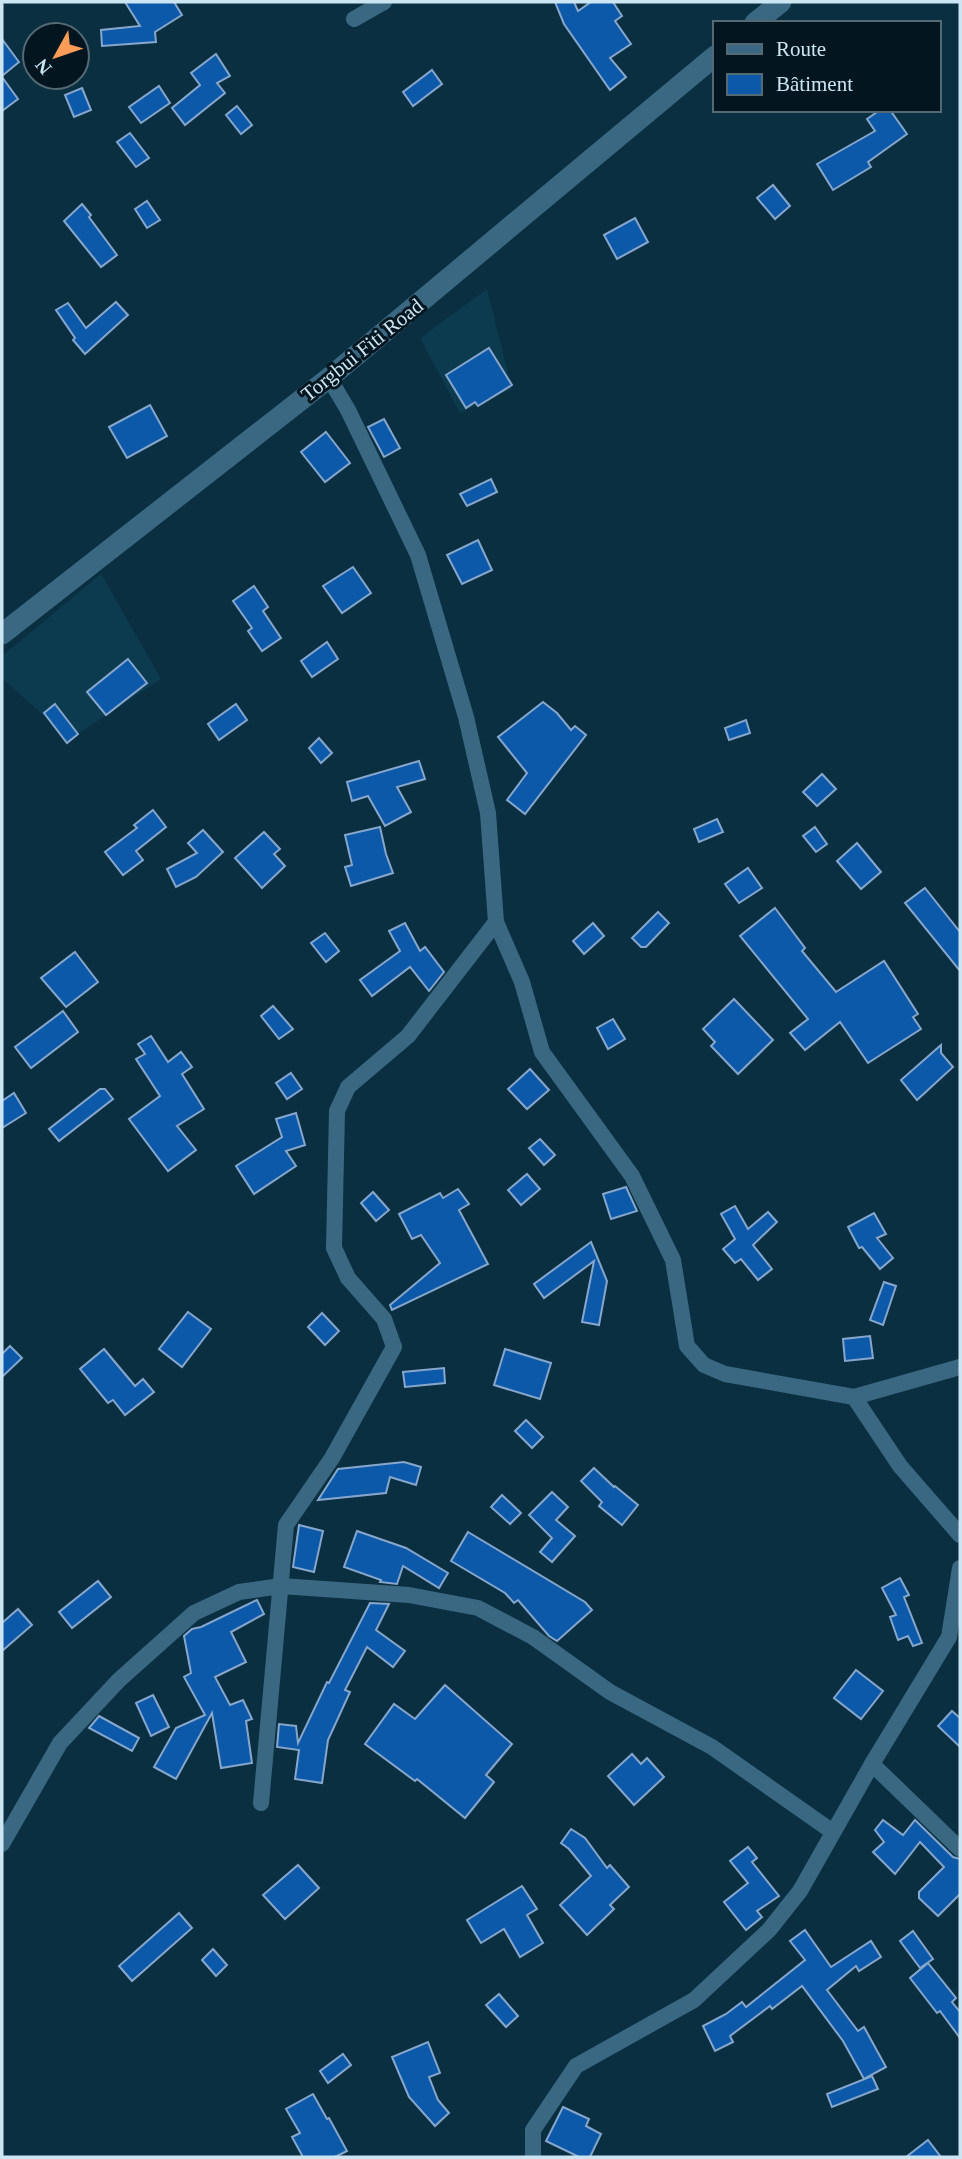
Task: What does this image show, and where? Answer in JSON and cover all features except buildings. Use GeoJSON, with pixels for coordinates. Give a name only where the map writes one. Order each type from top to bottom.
{"type":"FeatureCollection","features":[{"type":"Feature","properties":{"kind":"street"},"geometry":{"type":"LineString","coordinates":[[354,19],[384,2]]}},
{"type":"Feature","properties":{"kind":"street"},"geometry":{"type":"LineString","coordinates":[[757,21],[781,2]]}},
{"type":"Feature","properties":{"kind":"street","name":"Torgbui Fiti Road"},"geometry":{"type":"LineString","coordinates":[[2,634],[329,378],[713,58]]}},
{"type":"Feature","properties":{"kind":"street"},"geometry":{"type":"LineString","coordinates":[[329,378],[348,410],[418,555],[466,717],[488,813],[496,922],[522,982],[542,1052],[632,1176],[673,1260],[687,1346],[704,1365],[725,1374],[854,1397],[960,1367]]}},
{"type":"Feature","properties":{"kind":"street"},"geometry":{"type":"LineString","coordinates":[[261,1803],[286,1525],[332,1458],[394,1347],[384,1319],[348,1278],[334,1248],[337,1111],[348,1087],[408,1036],[496,922]]}},
{"type":"Feature","properties":{"kind":"street"},"geometry":{"type":"LineString","coordinates":[[854,1397],[900,1466],[960,1535]]}},
{"type":"Feature","properties":{"kind":"street"},"geometry":{"type":"LineString","coordinates":[[533,2157],[533,2130],[576,2066],[694,2000],[769,1930],[800,1891],[949,1637],[960,1568]]}},
{"type":"Feature","properties":{"kind":"street"},"geometry":{"type":"LineString","coordinates":[[2,1844],[60,1743],[119,1679],[194,1613],[239,1592],[281,1586],[409,1595],[478,1608],[533,1637],[610,1692],[712,1747],[833,1832]]}},
{"type":"Feature","properties":{"kind":"street"},"geometry":{"type":"LineString","coordinates":[[872,1765],[960,1849]]}},
{"type":"Feature","properties":{"kind":"shaded area"},"geometry":{"type":"Polygon","coordinates":[[[487,289],[512,389],[460,413],[420,338],[487,289]]]}},
{"type":"Feature","properties":{"kind":"shaded area"},"geometry":{"type":"Polygon","coordinates":[[[101,574],[161,679],[70,739],[2,678],[2,656],[101,574]]]}}]}
